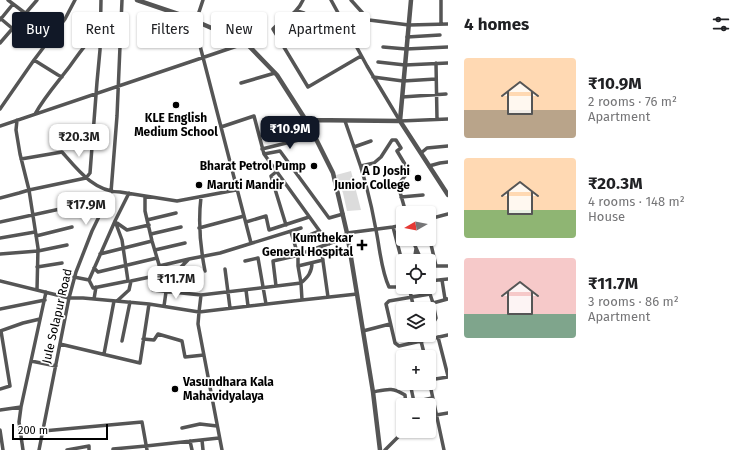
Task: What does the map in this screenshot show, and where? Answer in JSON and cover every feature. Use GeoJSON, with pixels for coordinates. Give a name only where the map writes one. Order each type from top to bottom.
{"type":"FeatureCollection","features":[{"type":"Feature","properties":{"kind":"street"},"geometry":{"type":"LineString","coordinates":[[8,0],[24,12]]}},
{"type":"Feature","properties":{"kind":"street"},"geometry":{"type":"LineString","coordinates":[[26,12],[37,0]]}},
{"type":"Feature","properties":{"kind":"street"},"geometry":{"type":"LineString","coordinates":[[0,109],[34,60],[66,19],[75,0]]}},
{"type":"Feature","properties":{"kind":"street"},"geometry":{"type":"LineString","coordinates":[[101,0],[101,12]]}},
{"type":"Feature","properties":{"kind":"street","name":"Jule Solapur Road"},"geometry":{"type":"LineString","coordinates":[[39,450],[68,298],[74,277],[92,231],[111,192],[122,0]]}},
{"type":"Feature","properties":{"kind":"street"},"geometry":{"type":"LineString","coordinates":[[137,0],[172,12]]}},
{"type":"Feature","properties":{"kind":"street"},"geometry":{"type":"LineString","coordinates":[[199,12],[203,0]]}},
{"type":"Feature","properties":{"kind":"street"},"geometry":{"type":"LineString","coordinates":[[303,0],[297,11],[273,29],[308,87],[362,56]]}},
{"type":"Feature","properties":{"kind":"street"},"geometry":{"type":"LineString","coordinates":[[331,0],[337,12]]}},
{"type":"Feature","properties":{"kind":"street"},"geometry":{"type":"LineString","coordinates":[[351,0],[362,12]]}},
{"type":"Feature","properties":{"kind":"street"},"geometry":{"type":"LineString","coordinates":[[400,121],[411,0]]}},
{"type":"Feature","properties":{"kind":"street"},"geometry":{"type":"LineString","coordinates":[[441,0],[441,24]]}},
{"type":"Feature","properties":{"kind":"street"},"geometry":{"type":"LineString","coordinates":[[0,43],[12,29],[0,19],[13,4]]}},
{"type":"Feature","properties":{"kind":"street"},"geometry":{"type":"LineString","coordinates":[[370,20],[409,25],[448,24]]}},
{"type":"Feature","properties":{"kind":"street"},"geometry":{"type":"LineString","coordinates":[[408,37],[440,35]]}},
{"type":"Feature","properties":{"kind":"street"},"geometry":{"type":"LineString","coordinates":[[383,47],[406,49],[448,47]]}},
{"type":"Feature","properties":{"kind":"street"},"geometry":{"type":"LineString","coordinates":[[35,114],[42,101],[85,48]]}},
{"type":"Feature","properties":{"kind":"street"},"geometry":{"type":"LineString","coordinates":[[0,198],[29,190],[86,178],[90,174],[100,48]]}},
{"type":"Feature","properties":{"kind":"street"},"geometry":{"type":"LineString","coordinates":[[200,48],[236,190],[252,243]]}},
{"type":"Feature","properties":{"kind":"street"},"geometry":{"type":"LineString","coordinates":[[0,126],[118,85],[234,48]]}},
{"type":"Feature","properties":{"kind":"street"},"geometry":{"type":"LineString","coordinates":[[250,48],[275,73],[306,120],[334,173],[347,233],[373,392],[380,450]]}},
{"type":"Feature","properties":{"kind":"street"},"geometry":{"type":"LineString","coordinates":[[357,48],[400,121],[448,195]]}},
{"type":"Feature","properties":{"kind":"street"},"geometry":{"type":"LineString","coordinates":[[34,60],[58,76],[62,76]]}},
{"type":"Feature","properties":{"kind":"street"},"geometry":{"type":"LineString","coordinates":[[378,62],[405,65],[448,62]]}},
{"type":"Feature","properties":{"kind":"street"},"geometry":{"type":"LineString","coordinates":[[436,63],[437,119]]}},
{"type":"Feature","properties":{"kind":"street"},"geometry":{"type":"LineString","coordinates":[[240,84],[275,73]]}},
{"type":"Feature","properties":{"kind":"street"},"geometry":{"type":"LineString","coordinates":[[373,77],[404,80],[436,79]]}},
{"type":"Feature","properties":{"kind":"street"},"geometry":{"type":"LineString","coordinates":[[402,97],[446,94]]}},
{"type":"Feature","properties":{"kind":"street"},"geometry":{"type":"LineString","coordinates":[[221,127],[254,116],[264,154],[329,244]]}},
{"type":"Feature","properties":{"kind":"street"},"geometry":{"type":"LineString","coordinates":[[306,120],[400,121],[448,119]]}},
{"type":"Feature","properties":{"kind":"street"},"geometry":{"type":"LineString","coordinates":[[17,120],[16,130],[21,159],[29,190],[36,234],[38,251],[37,290]]}},
{"type":"Feature","properties":{"kind":"street"},"geometry":{"type":"LineString","coordinates":[[345,121],[361,166],[376,228],[384,278],[389,288],[396,287]]}},
{"type":"Feature","properties":{"kind":"street"},"geometry":{"type":"LineString","coordinates":[[262,149],[315,136]]}},
{"type":"Feature","properties":{"kind":"street"},"geometry":{"type":"LineString","coordinates":[[361,166],[374,163],[381,157],[392,140],[396,140],[401,148],[397,151],[409,171],[398,185],[404,206]]}},
{"type":"Feature","properties":{"kind":"street"},"geometry":{"type":"LineString","coordinates":[[354,147],[371,141]]}},
{"type":"Feature","properties":{"kind":"street"},"geometry":{"type":"LineString","coordinates":[[421,153],[427,148],[448,146]]}},
{"type":"Feature","properties":{"kind":"street"},"geometry":{"type":"LineString","coordinates":[[264,154],[280,151],[329,218],[343,214]]}},
{"type":"Feature","properties":{"kind":"street"},"geometry":{"type":"LineString","coordinates":[[21,159],[62,152],[88,180],[111,192],[130,193],[177,201],[236,190]]}},
{"type":"Feature","properties":{"kind":"street"},"geometry":{"type":"LineString","coordinates":[[430,166],[448,162]]}},
{"type":"Feature","properties":{"kind":"street"},"geometry":{"type":"LineString","coordinates":[[276,172],[271,176],[286,225]]}},
{"type":"Feature","properties":{"kind":"street"},"geometry":{"type":"LineString","coordinates":[[115,221],[120,233],[128,281],[93,288],[90,280],[94,268],[115,221],[130,193]]}},
{"type":"Feature","properties":{"kind":"street"},"geometry":{"type":"LineString","coordinates":[[401,197],[423,195]]}},
{"type":"Feature","properties":{"kind":"street"},"geometry":{"type":"LineString","coordinates":[[104,354],[116,301],[129,290],[132,281],[164,274],[159,266],[152,241],[145,211],[145,196]]}},
{"type":"Feature","properties":{"kind":"street"},"geometry":{"type":"LineString","coordinates":[[201,196],[198,216],[202,257],[205,271]]}},
{"type":"Feature","properties":{"kind":"street"},"geometry":{"type":"LineString","coordinates":[[0,222],[83,204]]}},
{"type":"Feature","properties":{"kind":"street"},"geometry":{"type":"LineString","coordinates":[[148,220],[176,213]]}},
{"type":"Feature","properties":{"kind":"street"},"geometry":{"type":"LineString","coordinates":[[436,218],[448,215]]}},
{"type":"Feature","properties":{"kind":"street"},"geometry":{"type":"LineString","coordinates":[[200,228],[244,216]]}},
{"type":"Feature","properties":{"kind":"street"},"geometry":{"type":"LineString","coordinates":[[246,222],[266,216],[270,230],[309,217]]}},
{"type":"Feature","properties":{"kind":"street"},"geometry":{"type":"LineString","coordinates":[[115,221],[127,230],[149,225]]}},
{"type":"Feature","properties":{"kind":"street"},"geometry":{"type":"LineString","coordinates":[[276,286],[273,261],[298,255],[329,244],[339,240],[347,233],[396,226]]}},
{"type":"Feature","properties":{"kind":"street"},"geometry":{"type":"LineString","coordinates":[[0,238],[36,234],[72,227]]}},
{"type":"Feature","properties":{"kind":"street"},"geometry":{"type":"LineString","coordinates":[[393,227],[400,254]]}},
{"type":"Feature","properties":{"kind":"street"},"geometry":{"type":"LineString","coordinates":[[151,234],[181,228]]}},
{"type":"Feature","properties":{"kind":"street"},"geometry":{"type":"LineString","coordinates":[[159,266],[202,257],[301,228]]}},
{"type":"Feature","properties":{"kind":"street"},"geometry":{"type":"LineString","coordinates":[[294,241],[320,231]]}},
{"type":"Feature","properties":{"kind":"street"},"geometry":{"type":"LineString","coordinates":[[291,232],[298,255],[302,300]]}},
{"type":"Feature","properties":{"kind":"street"},"geometry":{"type":"LineString","coordinates":[[100,254],[152,241]]}},
{"type":"Feature","properties":{"kind":"street"},"geometry":{"type":"LineString","coordinates":[[155,250],[185,244]]}},
{"type":"Feature","properties":{"kind":"street"},"geometry":{"type":"LineString","coordinates":[[0,254],[38,251],[67,245]]}},
{"type":"Feature","properties":{"kind":"street"},"geometry":{"type":"LineString","coordinates":[[415,246],[418,254]]}},
{"type":"Feature","properties":{"kind":"street"},"geometry":{"type":"LineString","coordinates":[[321,247],[328,297]]}},
{"type":"Feature","properties":{"kind":"street"},"geometry":{"type":"LineString","coordinates":[[415,254],[416,249]]}},
{"type":"Feature","properties":{"kind":"street"},"geometry":{"type":"LineString","coordinates":[[94,268],[98,272],[157,258]]}},
{"type":"Feature","properties":{"kind":"street"},"geometry":{"type":"LineString","coordinates":[[246,260],[258,258],[266,304]]}},
{"type":"Feature","properties":{"kind":"street"},"geometry":{"type":"LineString","coordinates":[[164,306],[167,285],[172,276],[189,259]]}},
{"type":"Feature","properties":{"kind":"street"},"geometry":{"type":"LineString","coordinates":[[298,266],[323,260]]}},
{"type":"Feature","properties":{"kind":"street"},"geometry":{"type":"LineString","coordinates":[[38,267],[62,263]]}},
{"type":"Feature","properties":{"kind":"street"},"geometry":{"type":"LineString","coordinates":[[153,290],[201,295],[301,283],[309,276],[312,263]]}},
{"type":"Feature","properties":{"kind":"street"},"geometry":{"type":"LineString","coordinates":[[436,266],[448,266]]}},
{"type":"Feature","properties":{"kind":"street"},"geometry":{"type":"LineString","coordinates":[[225,269],[230,308]]}},
{"type":"Feature","properties":{"kind":"street"},"geometry":{"type":"LineString","coordinates":[[74,277],[90,280]]}},
{"type":"Feature","properties":{"kind":"street"},"geometry":{"type":"LineString","coordinates":[[436,280],[448,279]]}},
{"type":"Feature","properties":{"kind":"street"},"geometry":{"type":"LineString","coordinates":[[436,302],[446,299],[442,280]]}},
{"type":"Feature","properties":{"kind":"street"},"geometry":{"type":"LineString","coordinates":[[0,281],[68,298],[149,304],[199,312],[357,294]]}},
{"type":"Feature","properties":{"kind":"street"},"geometry":{"type":"LineString","coordinates":[[94,299],[96,287]]}},
{"type":"Feature","properties":{"kind":"street"},"geometry":{"type":"LineString","coordinates":[[246,290],[248,306]]}},
{"type":"Feature","properties":{"kind":"street"},"geometry":{"type":"LineString","coordinates":[[23,450],[19,422],[21,407],[46,292]]}},
{"type":"Feature","properties":{"kind":"street"},"geometry":{"type":"LineString","coordinates":[[410,294],[412,302]]}},
{"type":"Feature","properties":{"kind":"street"},"geometry":{"type":"LineString","coordinates":[[415,342],[396,345],[394,343],[387,302],[430,294],[433,302]]}},
{"type":"Feature","properties":{"kind":"street"},"geometry":{"type":"LineString","coordinates":[[201,295],[198,324],[222,450]]}},
{"type":"Feature","properties":{"kind":"street"},"geometry":{"type":"LineString","coordinates":[[0,309],[44,300]]}},
{"type":"Feature","properties":{"kind":"street"},"geometry":{"type":"LineString","coordinates":[[122,341],[130,302]]}},
{"type":"Feature","properties":{"kind":"street"},"geometry":{"type":"LineString","coordinates":[[60,344],[140,363],[149,304]]}},
{"type":"Feature","properties":{"kind":"street"},"geometry":{"type":"LineString","coordinates":[[0,388],[10,386],[0,331],[40,319]]}},
{"type":"Feature","properties":{"kind":"street"},"geometry":{"type":"LineString","coordinates":[[363,331],[390,324]]}},
{"type":"Feature","properties":{"kind":"street"},"geometry":{"type":"LineString","coordinates":[[143,339],[154,340],[158,334],[182,341],[185,357],[204,355]]}},
{"type":"Feature","properties":{"kind":"street"},"geometry":{"type":"LineString","coordinates":[[436,379],[448,376],[438,337],[448,335]]}},
{"type":"Feature","properties":{"kind":"street"},"geometry":{"type":"LineString","coordinates":[[31,361],[56,366]]}},
{"type":"Feature","properties":{"kind":"street"},"geometry":{"type":"LineString","coordinates":[[373,392],[395,389],[405,395],[405,398]]}},
{"type":"Feature","properties":{"kind":"street"},"geometry":{"type":"LineString","coordinates":[[431,390],[432,398]]}},
{"type":"Feature","properties":{"kind":"street"},"geometry":{"type":"LineString","coordinates":[[0,410],[21,407]]}},
{"type":"Feature","properties":{"kind":"street"},"geometry":{"type":"LineString","coordinates":[[444,450],[436,415],[448,413]]}},
{"type":"Feature","properties":{"kind":"street"},"geometry":{"type":"LineString","coordinates":[[43,431],[142,422],[146,448]]}},
{"type":"Feature","properties":{"kind":"street"},"geometry":{"type":"LineString","coordinates":[[182,428],[200,424],[217,426]]}},
{"type":"Feature","properties":{"kind":"street"},"geometry":{"type":"LineString","coordinates":[[0,430],[3,450]]}},
{"type":"Feature","properties":{"kind":"street"},"geometry":{"type":"LineString","coordinates":[[113,450],[157,448],[190,441],[219,438]]}},
{"type":"Feature","properties":{"kind":"street"},"geometry":{"type":"LineString","coordinates":[[385,450],[397,438]]}},
{"type":"Feature","properties":{"kind":"street"},"geometry":{"type":"LineString","coordinates":[[202,440],[203,450]]}},
{"type":"Feature","properties":{"kind":"street"},"geometry":{"type":"LineString","coordinates":[[190,441],[192,450]]}},
{"type":"Feature","properties":{"kind":"street"},"geometry":{"type":"LineString","coordinates":[[67,450],[89,446],[89,450]]}},
{"type":"Feature","properties":{"kind":"shaded area"},"geometry":{"type":"Polygon","coordinates":[[[351,171],[361,210],[347,211],[343,193],[336,175],[351,171]]]}},
{"type":"Feature","properties":{"kind":"place","name":"KLE English Medium School"},"geometry":{"type":"Point","coordinates":[176,105]}},
{"type":"Feature","properties":{"kind":"place","name":"Bharat Petrol Pump"},"geometry":{"type":"Point","coordinates":[314,166]}},
{"type":"Feature","properties":{"kind":"place","name":"A D Joshi Junior College"},"geometry":{"type":"Point","coordinates":[418,178]}},
{"type":"Feature","properties":{"kind":"place","name":"Maruti Mandir"},"geometry":{"type":"Point","coordinates":[199,185]}},
{"type":"Feature","properties":{"kind":"place","name":"Kumthekar General Hospital"},"geometry":{"type":"Point","coordinates":[362,245]}},
{"type":"Feature","properties":{"kind":"place","name":"Vasundhara Kala Mahavidyalaya"},"geometry":{"type":"Point","coordinates":[175,389]}}]}
